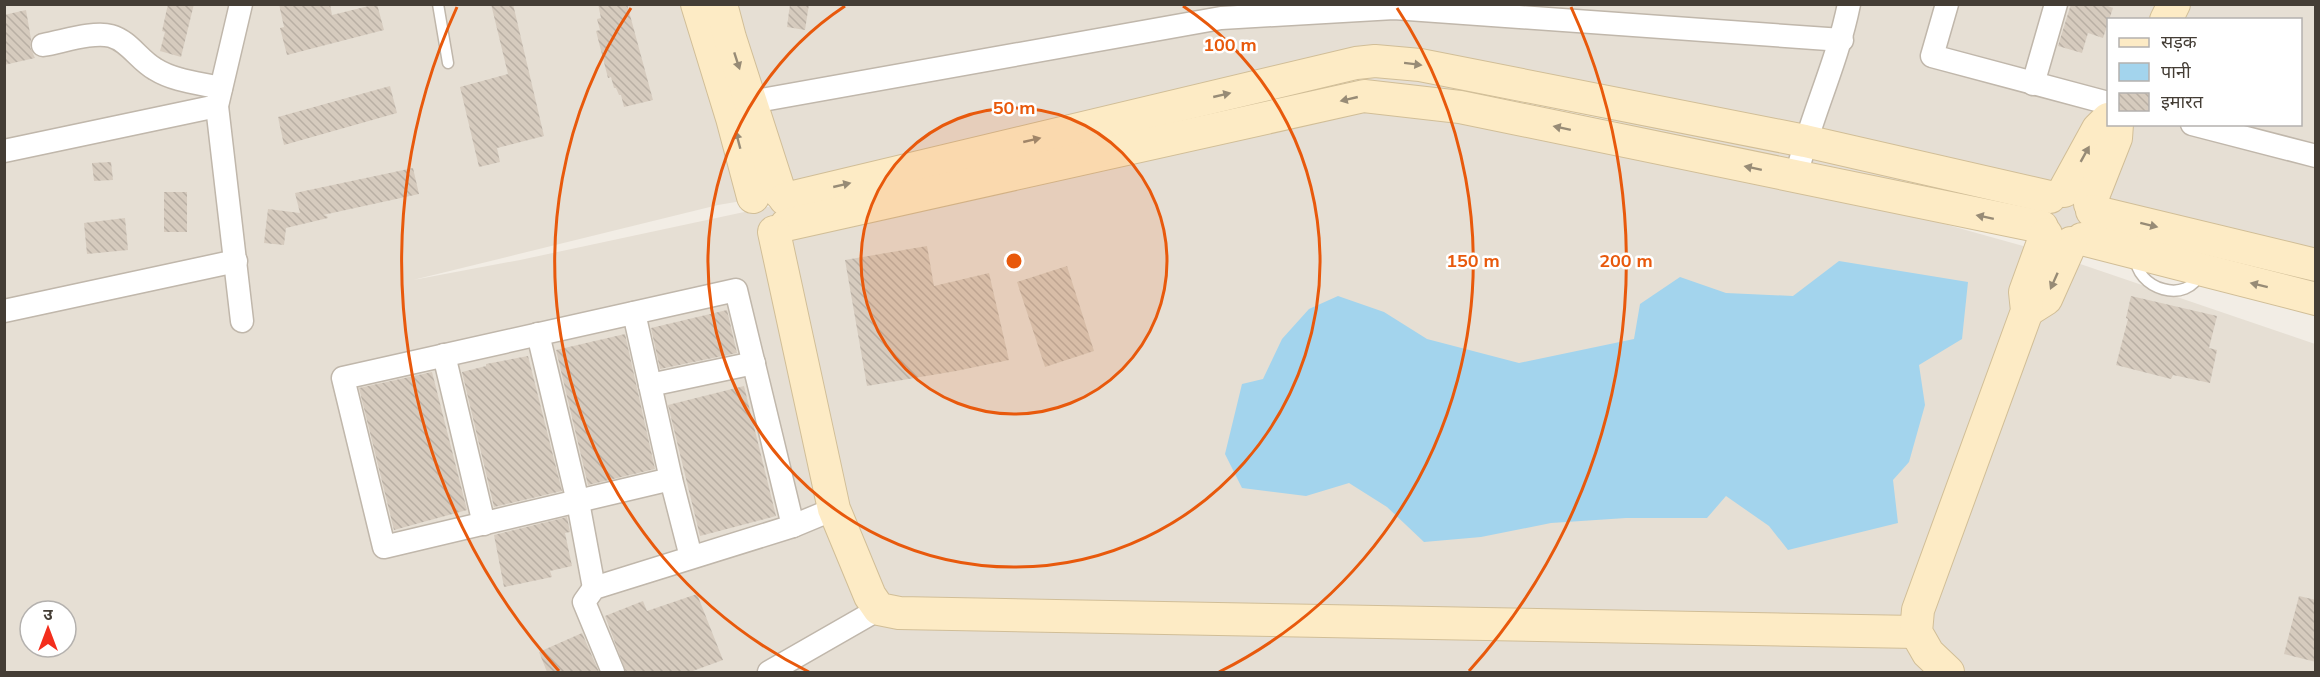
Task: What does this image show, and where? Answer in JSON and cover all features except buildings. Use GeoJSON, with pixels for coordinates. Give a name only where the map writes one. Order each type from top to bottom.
{"type":"FeatureCollection","features":[{"type":"Feature","properties":{"kind":"main road"},"geometry":{"type":"LineString","coordinates":[[697,4],[732,118],[775,209]]}},
{"type":"Feature","properties":{"kind":"main road"},"geometry":{"type":"LineString","coordinates":[[721,4],[751,102],[775,209],[834,509],[870,596],[879,609],[911,614],[1916,632]]}},
{"type":"Feature","properties":{"kind":"main road"},"geometry":{"type":"LineString","coordinates":[[2167,18],[2174,4]]}},
{"type":"Feature","properties":{"kind":"main road"},"geometry":{"type":"LineString","coordinates":[[775,209],[1345,65],[1375,60],[1420,65],[1805,141],[2067,218],[2136,253],[2316,299]]}},
{"type":"Feature","properties":{"kind":"main road"},"geometry":{"type":"LineString","coordinates":[[775,209],[1364,96],[1460,107],[1796,177],[2215,242],[2316,265]]}},
{"type":"Feature","properties":{"kind":"main road"},"geometry":{"type":"LineString","coordinates":[[2067,218],[2098,129],[2107,121]]}},
{"type":"Feature","properties":{"kind":"main road"},"geometry":{"type":"LineString","coordinates":[[1948,672],[1928,653],[1916,632],[1918,610],[2027,311],[2025,292],[2116,138],[2117,126]]}},
{"type":"Feature","properties":{"kind":"main road"},"geometry":{"type":"LineString","coordinates":[[2204,271],[2215,242]]}},
{"type":"Feature","properties":{"kind":"street"},"geometry":{"type":"LineString","coordinates":[[241,4],[219,97],[242,321]]}},
{"type":"Feature","properties":{"kind":"street"},"geometry":{"type":"LineString","coordinates":[[1796,177],[1805,141],[1842,40],[1849,4]]}},
{"type":"Feature","properties":{"kind":"street"},"geometry":{"type":"LineString","coordinates":[[1947,4],[1932,56],[2107,102]]}},
{"type":"Feature","properties":{"kind":"street"},"geometry":{"type":"LineString","coordinates":[[2033,84],[2056,4]]}},
{"type":"Feature","properties":{"kind":"street"},"geometry":{"type":"LineString","coordinates":[[751,102],[1221,18],[1394,8],[1842,40]]}},
{"type":"Feature","properties":{"kind":"street"},"geometry":{"type":"LineString","coordinates":[[43,45],[109,35],[121,39],[153,68],[219,97]]}},
{"type":"Feature","properties":{"kind":"street"},"geometry":{"type":"LineString","coordinates":[[4,151],[219,97]]}},
{"type":"Feature","properties":{"kind":"street"},"geometry":{"type":"LineString","coordinates":[[2200,126],[2316,156]]}},
{"type":"Feature","properties":{"kind":"street"},"geometry":{"type":"LineString","coordinates":[[4,310],[236,261]]}},
{"type":"Feature","properties":{"kind":"street"},"geometry":{"type":"LineString","coordinates":[[671,479],[384,548],[344,378],[736,290],[793,526]]}},
{"type":"Feature","properties":{"kind":"street"},"geometry":{"type":"LineString","coordinates":[[634,313],[691,557]]}},
{"type":"Feature","properties":{"kind":"street"},"geometry":{"type":"LineString","coordinates":[[538,334],[578,502],[594,588]]}},
{"type":"Feature","properties":{"kind":"street"},"geometry":{"type":"LineString","coordinates":[[444,355],[484,524]]}},
{"type":"Feature","properties":{"kind":"street"},"geometry":{"type":"LineString","coordinates":[[650,385],[754,363]]}},
{"type":"Feature","properties":{"kind":"street"},"geometry":{"type":"LineString","coordinates":[[613,672],[584,602],[594,588],[793,526],[834,509]]}},
{"type":"Feature","properties":{"kind":"street"},"geometry":{"type":"LineString","coordinates":[[769,672],[879,609]]}},
{"type":"Feature","properties":{"kind":"lane"},"geometry":{"type":"LineString","coordinates":[[438,4],[448,63]]}},
{"type":"Feature","properties":{"kind":"shaded area"},"geometry":{"type":"Polygon","coordinates":[[[4,5],[2315,5],[2315,291],[1399,69],[794,192],[718,205],[413,280],[520,260],[1399,72],[2048,253],[2315,344],[2315,672],[5,672],[4,5]]]}},
{"type":"Feature","properties":{"kind":"water"},"geometry":{"type":"Polygon","coordinates":[[[1839,261],[1968,282],[1962,339],[1919,365],[1925,405],[1909,462],[1893,480],[1898,523],[1788,550],[1769,526],[1726,496],[1707,518],[1626,518],[1551,523],[1481,537],[1424,542],[1387,507],[1349,483],[1306,496],[1242,488],[1225,454],[1242,384],[1263,379],[1282,339],[1309,309],[1338,296],[1384,312],[1427,339],[1519,363],[1634,339],[1640,304],[1680,277],[1726,293],[1793,296],[1839,261]]]}}]}
